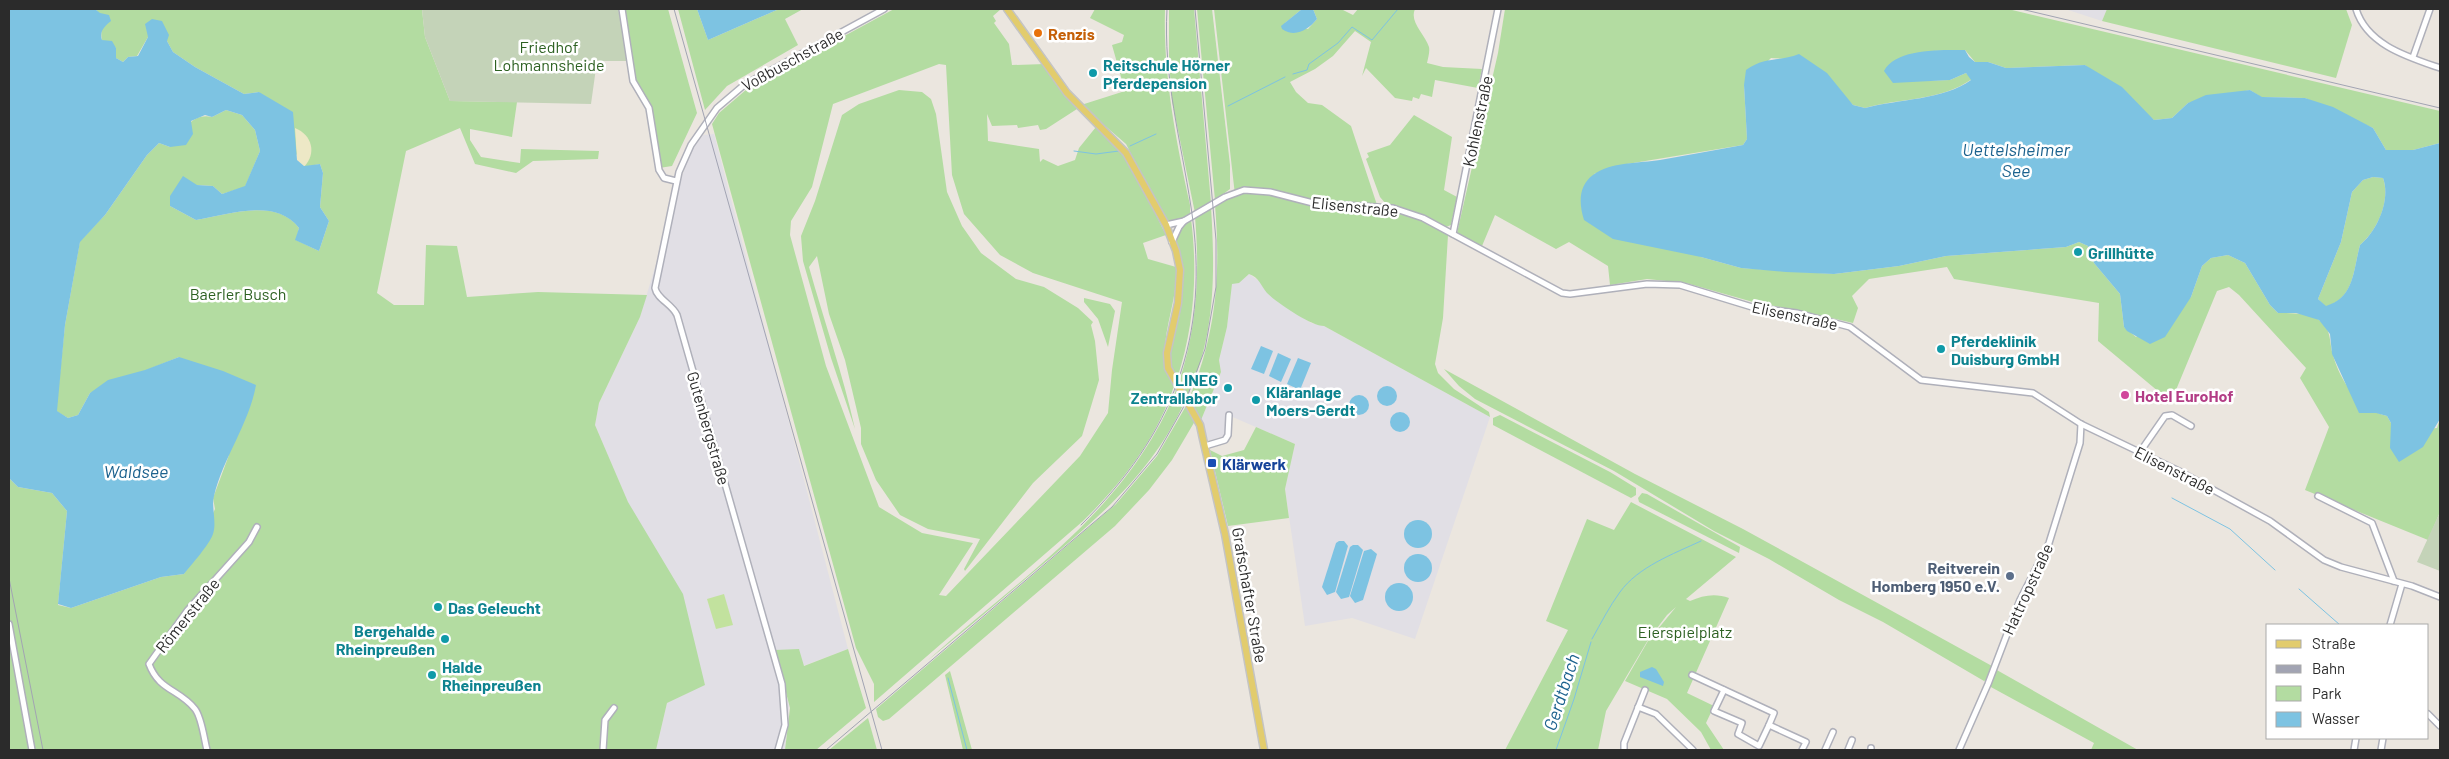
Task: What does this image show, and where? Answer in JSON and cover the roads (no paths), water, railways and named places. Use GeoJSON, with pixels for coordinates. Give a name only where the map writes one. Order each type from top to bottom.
{"type":"FeatureCollection","features":[{"type":"Feature","properties":{"kind":"main road","name":"Grafschafter Straße"},"geometry":{"type":"LineString","coordinates":[[1007,9],[1073,100],[1116,139],[1126,153],[1166,225],[1172,242],[1178,260],[1180,286],[1167,353],[1168,368],[1200,426],[1225,534],[1264,750]]}},
{"type":"Feature","properties":{"kind":"street"},"geometry":{"type":"LineString","coordinates":[[622,9],[633,81],[650,108],[658,170],[664,178],[676,180]]}},
{"type":"Feature","properties":{"kind":"street","name":"Voßbuschstraße"},"geometry":{"type":"LineString","coordinates":[[708,119],[723,101],[744,85],[884,9]]}},
{"type":"Feature","properties":{"kind":"street","name":"Kohlenstraße"},"geometry":{"type":"LineString","coordinates":[[1453,234],[1498,9]]}},
{"type":"Feature","properties":{"kind":"street"},"geometry":{"type":"LineString","coordinates":[[2356,9],[2362,24],[2374,37],[2394,50],[2440,68]]}},
{"type":"Feature","properties":{"kind":"street"},"geometry":{"type":"LineString","coordinates":[[2413,57],[2430,9]]}},
{"type":"Feature","properties":{"kind":"street","name":"Gutenbergstraße"},"geometry":{"type":"LineString","coordinates":[[708,119],[690,146],[676,180],[668,233],[655,288],[656,293],[669,303],[677,315],[782,684],[785,725],[778,750]]}},
{"type":"Feature","properties":{"kind":"street","name":"Elisenstraße"},"geometry":{"type":"LineString","coordinates":[[1166,225],[1184,221],[1234,193],[1254,189],[1313,203],[1394,208],[1423,218],[1562,293],[1580,293],[1658,284],[1680,285],[1752,307],[1797,313],[1850,327],[1922,380],[2033,394],[2082,424],[2179,470],[2270,522],[2324,560],[2341,567],[2394,581],[2440,597]]}},
{"type":"Feature","properties":{"kind":"street"},"geometry":{"type":"LineString","coordinates":[[1172,242],[1184,221]]}},
{"type":"Feature","properties":{"kind":"street"},"geometry":{"type":"LineString","coordinates":[[1205,446],[1225,440],[1228,435],[1229,415]]}},
{"type":"Feature","properties":{"kind":"street"},"geometry":{"type":"LineString","coordinates":[[2140,452],[2164,416],[2172,415],[2191,426]]}},
{"type":"Feature","properties":{"kind":"street","name":"Hattropstraße"},"geometry":{"type":"LineString","coordinates":[[1959,750],[1988,684],[2020,600],[2049,543],[2080,443],[2082,424]]}},
{"type":"Feature","properties":{"kind":"street"},"geometry":{"type":"LineString","coordinates":[[2318,496],[2372,523],[2394,581]]}},
{"type":"Feature","properties":{"kind":"street","name":"Römerstraße"},"geometry":{"type":"LineString","coordinates":[[207,750],[196,710],[175,692],[159,683],[149,664],[173,628],[249,542],[258,527]]}},
{"type":"Feature","properties":{"kind":"street"},"geometry":{"type":"LineString","coordinates":[[2390,624],[2402,584]]}},
{"type":"Feature","properties":{"kind":"street"},"geometry":{"type":"LineString","coordinates":[[9,624],[32,750]]}},
{"type":"Feature","properties":{"kind":"street"},"geometry":{"type":"LineString","coordinates":[[1692,675],[1774,713],[1758,748],[1738,734],[1742,723],[1714,711],[1724,690]]}},
{"type":"Feature","properties":{"kind":"street"},"geometry":{"type":"LineString","coordinates":[[1625,750],[1624,743],[1646,690]]}},
{"type":"Feature","properties":{"kind":"street"},"geometry":{"type":"LineString","coordinates":[[1638,707],[1656,714],[1693,750]]}},
{"type":"Feature","properties":{"kind":"street"},"geometry":{"type":"LineString","coordinates":[[603,750],[605,720],[614,708]]}},
{"type":"Feature","properties":{"kind":"street"},"geometry":{"type":"LineString","coordinates":[[2429,715],[2440,726]]}},
{"type":"Feature","properties":{"kind":"street"},"geometry":{"type":"LineString","coordinates":[[1769,725],[1806,742],[1802,750]]}},
{"type":"Feature","properties":{"kind":"street"},"geometry":{"type":"LineString","coordinates":[[1825,750],[1833,732]]}},
{"type":"Feature","properties":{"kind":"street"},"geometry":{"type":"LineString","coordinates":[[1848,750],[1852,740]]}},
{"type":"Feature","properties":{"kind":"water","name":"Waldsee"},"geometry":{"type":"Polygon","coordinates":[[[95,9],[100,13],[109,15],[111,21],[102,31],[101,37],[102,40],[112,41],[116,48],[116,58],[123,62],[128,57],[138,56],[148,37],[145,24],[152,19],[162,21],[169,35],[167,41],[173,52],[195,67],[244,94],[259,92],[293,112],[297,160],[304,166],[320,164],[323,173],[320,207],[329,221],[319,251],[295,240],[299,228],[289,219],[277,213],[250,210],[196,220],[170,206],[170,196],[183,176],[197,185],[213,186],[222,194],[245,186],[260,151],[255,130],[242,115],[226,110],[212,117],[205,115],[191,121],[193,134],[186,145],[170,147],[159,143],[147,155],[105,215],[80,242],[65,325],[57,411],[68,418],[78,415],[90,393],[108,380],[145,370],[179,357],[223,371],[256,385],[248,413],[218,482],[213,504],[213,534],[204,549],[184,574],[161,577],[71,608],[58,604],[67,511],[52,493],[18,487],[9,478],[9,10],[95,9]]]}},
{"type":"Feature","properties":{"kind":"water"},"geometry":{"type":"Polygon","coordinates":[[[697,9],[779,9],[708,40],[697,9]]]}},
{"type":"Feature","properties":{"kind":"water"},"geometry":{"type":"Polygon","coordinates":[[[1302,9],[1313,9],[1317,19],[1310,26],[1296,33],[1287,32],[1282,29],[1281,26],[1302,9]]]}},
{"type":"Feature","properties":{"kind":"water","name":"Uettelsheimer See"},"geometry":{"type":"Polygon","coordinates":[[[1965,50],[1975,62],[1988,62],[2006,68],[2085,65],[2122,87],[2154,120],[2172,118],[2188,103],[2206,95],[2250,90],[2262,97],[2305,98],[2333,107],[2373,128],[2386,150],[2413,150],[2440,143],[2440,419],[2423,447],[2399,462],[2390,448],[2391,423],[2387,416],[2376,413],[2359,413],[2332,354],[2330,334],[2319,320],[2296,313],[2278,313],[2270,305],[2245,263],[2228,255],[2211,258],[2202,266],[2191,297],[2165,337],[2150,344],[2127,331],[2124,327],[2120,294],[2094,263],[2088,246],[2079,242],[2066,247],[1946,256],[1899,266],[1834,274],[1786,272],[1741,268],[1701,257],[1613,239],[1584,220],[1581,208],[1582,190],[1588,179],[1600,171],[1616,165],[1660,160],[1743,145],[1747,139],[1744,85],[1746,70],[1759,63],[1799,54],[1827,73],[1853,105],[1865,108],[1948,92],[1960,87],[1971,80],[1966,73],[1950,80],[1893,83],[1884,71],[1890,63],[1909,54],[1965,50]],[[2373,177],[2363,180],[2352,192],[2341,242],[2318,299],[2326,306],[2336,302],[2348,289],[2354,273],[2360,245],[2372,232],[2381,215],[2385,196],[2383,178],[2373,177]]]}},
{"type":"Feature","properties":{"kind":"water"},"geometry":{"type":"Polygon","coordinates":[[[1261,346],[1273,351],[1264,374],[1251,369],[1261,346]]]}},
{"type":"Feature","properties":{"kind":"water"},"geometry":{"type":"Polygon","coordinates":[[[1278,353],[1291,359],[1281,382],[1269,376],[1278,353]]]}},
{"type":"Feature","properties":{"kind":"water"},"geometry":{"type":"Polygon","coordinates":[[[1298,358],[1311,363],[1300,390],[1287,384],[1298,358]]]}},
{"type":"Feature","properties":{"kind":"water"},"geometry":{"type":"Polygon","coordinates":[[[1383,386],[1391,386],[1397,392],[1397,400],[1391,406],[1383,406],[1377,400],[1377,392],[1383,386]]]}},
{"type":"Feature","properties":{"kind":"water"},"geometry":{"type":"Polygon","coordinates":[[[1355,395],[1363,395],[1369,401],[1369,409],[1363,415],[1355,415],[1349,409],[1349,401],[1355,395]]]}},
{"type":"Feature","properties":{"kind":"water"},"geometry":{"type":"Polygon","coordinates":[[[1396,412],[1404,412],[1410,418],[1410,426],[1404,432],[1396,432],[1390,426],[1390,418],[1396,412]]]}},
{"type":"Feature","properties":{"kind":"water"},"geometry":{"type":"Polygon","coordinates":[[[1418,520],[1428,524],[1432,534],[1428,544],[1418,548],[1408,544],[1404,534],[1408,524],[1418,520]]]}},
{"type":"Feature","properties":{"kind":"water"},"geometry":{"type":"Polygon","coordinates":[[[1344,541],[1348,546],[1335,592],[1327,595],[1322,587],[1336,543],[1344,541]]]}},
{"type":"Feature","properties":{"kind":"water"},"geometry":{"type":"Polygon","coordinates":[[[1358,545],[1363,550],[1349,597],[1341,599],[1336,592],[1350,547],[1358,545]]]}},
{"type":"Feature","properties":{"kind":"water"},"geometry":{"type":"Polygon","coordinates":[[[1371,549],[1377,554],[1363,600],[1355,603],[1350,596],[1364,551],[1371,549]]]}},
{"type":"Feature","properties":{"kind":"water"},"geometry":{"type":"Polygon","coordinates":[[[1418,554],[1428,558],[1432,568],[1428,578],[1418,582],[1408,578],[1404,568],[1408,558],[1418,554]]]}},
{"type":"Feature","properties":{"kind":"water"},"geometry":{"type":"Polygon","coordinates":[[[1399,583],[1409,587],[1413,597],[1409,607],[1399,611],[1389,607],[1385,597],[1389,587],[1399,583]]]}},
{"type":"Feature","properties":{"kind":"water"},"geometry":{"type":"Polygon","coordinates":[[[1652,667],[1656,669],[1664,682],[1663,686],[1640,677],[1640,672],[1652,667]]]}},
{"type":"Feature","properties":{"kind":"waterway","name":"Gerdtbach"},"geometry":{"type":"LineString","coordinates":[[1293,74],[1307,70],[1309,64],[1338,43],[1352,27],[1372,40],[1398,9]]}},
{"type":"Feature","properties":{"kind":"waterway","name":"Gerdtbach"},"geometry":{"type":"LineString","coordinates":[[1228,106],[1285,77]]}},
{"type":"Feature","properties":{"kind":"waterway","name":"Gerdtbach"},"geometry":{"type":"LineString","coordinates":[[1130,146],[1156,134]]}},
{"type":"Feature","properties":{"kind":"waterway","name":"Gerdtbach"},"geometry":{"type":"LineString","coordinates":[[1074,151],[1096,154],[1119,151]]}},
{"type":"Feature","properties":{"kind":"waterway","name":"Gerdtbach"},"geometry":{"type":"LineString","coordinates":[[2172,498],[2230,529],[2275,570]]}},
{"type":"Feature","properties":{"kind":"waterway","name":"Gerdtbach"},"geometry":{"type":"LineString","coordinates":[[1592,639],[1612,603],[1636,575],[1668,556],[1701,541]]}},
{"type":"Feature","properties":{"kind":"waterway","name":"Gerdtbach"},"geometry":{"type":"LineString","coordinates":[[2299,589],[2339,624]]}},
{"type":"Feature","properties":{"kind":"waterway","name":"Gerdtbach"},"geometry":{"type":"LineString","coordinates":[[1556,750],[1591,642]]}},
{"type":"Feature","properties":{"kind":"waterway","name":"Gerdtbach"},"geometry":{"type":"LineString","coordinates":[[948,678],[967,750]]}},
{"type":"Feature","properties":{"kind":"railway"},"geometry":{"type":"LineString","coordinates":[[674,9],[882,750]]}},
{"type":"Feature","properties":{"kind":"railway"},"geometry":{"type":"LineString","coordinates":[[1081,525],[1113,491],[1140,455],[1162,419],[1178,381],[1189,341],[1195,299],[1196,254],[1191,207],[1170,84],[1166,34],[1167,9]]}},
{"type":"Feature","properties":{"kind":"railway"},"geometry":{"type":"LineString","coordinates":[[826,750],[1112,507],[1157,454],[1183,408],[1205,349],[1216,287],[1216,240],[1195,9]]}},
{"type":"Feature","properties":{"kind":"railway"},"geometry":{"type":"LineString","coordinates":[[2021,9],[2440,108]]}},
{"type":"Feature","properties":{"kind":"railway"},"geometry":{"type":"LineString","coordinates":[[9,578],[43,750]]}},
{"type":"Feature","properties":{"kind":"place","name":"Renzis"},"geometry":{"type":"Point","coordinates":[1038,33]}},
{"type":"Feature","properties":{"kind":"place","name":"Reitschule Hörner Pferdepension"},"geometry":{"type":"Point","coordinates":[1093,73]}},
{"type":"Feature","properties":{"kind":"place","name":"Grillhütte"},"geometry":{"type":"Point","coordinates":[2078,252]}},
{"type":"Feature","properties":{"kind":"place","name":"Pferdeklinik Duisburg GmbH"},"geometry":{"type":"Point","coordinates":[1941,349]}},
{"type":"Feature","properties":{"kind":"place","name":"LINEG Zentrallabor"},"geometry":{"type":"Point","coordinates":[1228,388]}},
{"type":"Feature","properties":{"kind":"place","name":"Hotel EuroHof"},"geometry":{"type":"Point","coordinates":[2125,395]}},
{"type":"Feature","properties":{"kind":"place","name":"Kläranlage Moers-Gerdt"},"geometry":{"type":"Point","coordinates":[1256,400]}},
{"type":"Feature","properties":{"kind":"place","name":"Klärwerk"},"geometry":{"type":"Point","coordinates":[1212,463]}},
{"type":"Feature","properties":{"kind":"place","name":"Reitverein Homberg 1950 e.V."},"geometry":{"type":"Point","coordinates":[2010,576]}},
{"type":"Feature","properties":{"kind":"place","name":"Das Geleucht"},"geometry":{"type":"Point","coordinates":[438,607]}},
{"type":"Feature","properties":{"kind":"place","name":"Bergehalde Rheinpreußen"},"geometry":{"type":"Point","coordinates":[445,639]}},
{"type":"Feature","properties":{"kind":"place","name":"Halde Rheinpreußen"},"geometry":{"type":"Point","coordinates":[432,675]}},
{"type":"Feature","properties":{"kind":"park label","name":"Friedhof Lohmannsheide"},"geometry":{"type":"Point","coordinates":[549,55]}},
{"type":"Feature","properties":{"kind":"park label","name":"Baerler Busch"},"geometry":{"type":"Point","coordinates":[238,293]}},
{"type":"Feature","properties":{"kind":"park label","name":"Eierspielplatz"},"geometry":{"type":"Point","coordinates":[1685,631]}}]}
